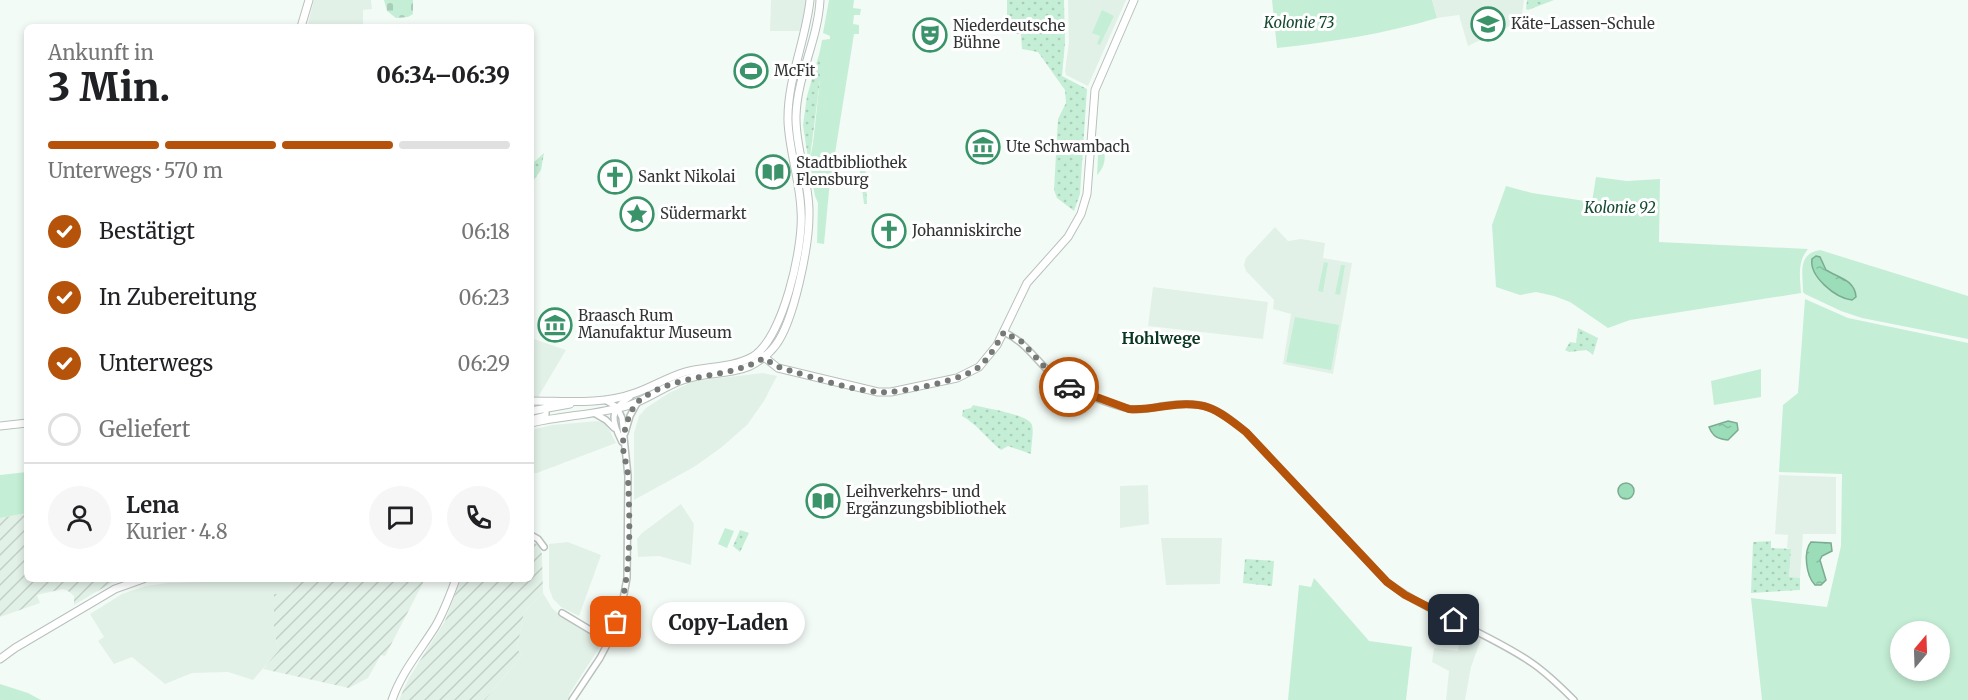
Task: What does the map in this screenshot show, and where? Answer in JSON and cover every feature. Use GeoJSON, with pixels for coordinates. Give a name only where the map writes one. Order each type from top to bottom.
{"type":"FeatureCollection","features":[{"type":"Feature","properties":{"kind":"main road"},"geometry":{"type":"LineString","coordinates":[[302,24],[309,0]]}},
{"type":"Feature","properties":{"kind":"main road"},"geometry":{"type":"LineString","coordinates":[[764,355],[777,326],[800,242],[801,203],[791,152],[788,119],[790,94],[810,0]]}},
{"type":"Feature","properties":{"kind":"main road"},"geometry":{"type":"LineString","coordinates":[[534,421],[617,408],[684,380],[732,372],[753,365],[776,345],[785,327],[795,294],[808,239],[809,203],[799,150],[796,114],[800,86],[815,36],[820,0]]}},
{"type":"Feature","properties":{"kind":"main road"},"geometry":{"type":"LineString","coordinates":[[764,355],[776,366],[788,370],[867,390],[891,392],[957,378],[979,367],[1004,332],[1027,283],[1068,237],[1081,214],[1089,178],[1095,90],[1134,0]]}},
{"type":"Feature","properties":{"kind":"main road"},"geometry":{"type":"LineString","coordinates":[[534,402],[546,404],[603,400],[635,393],[685,372],[733,364],[764,355]]}},
{"type":"Feature","properties":{"kind":"main road"},"geometry":{"type":"LineString","coordinates":[[534,410],[546,404]]}},
{"type":"Feature","properties":{"kind":"main road"},"geometry":{"type":"LineString","coordinates":[[0,426],[24,423]]}},
{"type":"Feature","properties":{"kind":"main road"},"geometry":{"type":"LineString","coordinates":[[0,659],[115,589],[134,582]]}},
{"type":"Feature","properties":{"kind":"main road"},"geometry":{"type":"LineString","coordinates":[[392,700],[402,676],[436,624],[455,582]]}},
{"type":"Feature","properties":{"kind":"main road"},"geometry":{"type":"LineString","coordinates":[[0,653],[15,648]]}},
{"type":"Feature","properties":{"kind":"street"},"geometry":{"type":"LineString","coordinates":[[1004,332],[1022,342],[1060,382],[1078,390],[1139,410],[1197,403],[1229,418],[1246,432],[1387,582],[1405,595],[1519,655],[1547,675],[1574,700]]}},
{"type":"Feature","properties":{"kind":"street"},"geometry":{"type":"LineString","coordinates":[[623,443],[614,419],[617,408],[635,393]]}},
{"type":"Feature","properties":{"kind":"street"},"geometry":{"type":"LineString","coordinates":[[572,700],[608,643],[621,610],[628,571],[628,476],[622,418],[617,408],[603,400]]}},
{"type":"Feature","properties":{"kind":"street"},"geometry":{"type":"LineString","coordinates":[[623,443],[630,416],[638,401]]}},
{"type":"Feature","properties":{"kind":"street"},"geometry":{"type":"LineString","coordinates":[[534,420],[545,416],[546,404]]}},
{"type":"Feature","properties":{"kind":"street"},"geometry":{"type":"LineString","coordinates":[[594,413],[617,430]]}},
{"type":"Feature","properties":{"kind":"street"},"geometry":{"type":"LineString","coordinates":[[534,537],[544,547]]}},
{"type":"Feature","properties":{"kind":"street"},"geometry":{"type":"LineString","coordinates":[[562,613],[608,643]]}},
{"type":"Feature","properties":{"kind":"shaded area"},"geometry":{"type":"Polygon","coordinates":[[[314,0],[371,0],[372,9],[363,10],[363,24],[308,24],[314,0]]]}},
{"type":"Feature","properties":{"kind":"shaded area"},"geometry":{"type":"Polygon","coordinates":[[[771,0],[807,0],[801,31],[770,31],[771,0]]]}},
{"type":"Feature","properties":{"kind":"shaded area"},"geometry":{"type":"Polygon","coordinates":[[[1068,0],[1126,0],[1088,86],[1066,75],[1065,71],[1069,42],[1068,0]]]}},
{"type":"Feature","properties":{"kind":"shaded area","name":"Käte-Lassen-Schule"},"geometry":{"type":"Polygon","coordinates":[[[1432,0],[1524,0],[1521,21],[1468,46],[1459,15],[1437,18],[1432,0]]]}},
{"type":"Feature","properties":{"kind":"shaded area"},"geometry":{"type":"Polygon","coordinates":[[[1275,227],[1288,241],[1301,239],[1325,243],[1323,258],[1352,263],[1333,374],[1283,364],[1291,314],[1273,309],[1274,300],[1246,271],[1244,265],[1246,258],[1275,227]]]}},
{"type":"Feature","properties":{"kind":"shaded area"},"geometry":{"type":"Polygon","coordinates":[[[1153,287],[1268,302],[1263,339],[1148,326],[1153,287]]]}},
{"type":"Feature","properties":{"kind":"shaded area"},"geometry":{"type":"Polygon","coordinates":[[[534,339],[566,350],[538,397],[534,397],[534,339]]]}},
{"type":"Feature","properties":{"kind":"shaded area"},"geometry":{"type":"Polygon","coordinates":[[[763,373],[777,376],[764,401],[747,425],[694,467],[634,500],[634,433],[639,416],[646,408],[694,381],[763,373]]]}},
{"type":"Feature","properties":{"kind":"shaded area"},"geometry":{"type":"Polygon","coordinates":[[[598,421],[604,423],[616,443],[534,473],[534,429],[552,425],[598,421]]]}},
{"type":"Feature","properties":{"kind":"shaded area"},"geometry":{"type":"Polygon","coordinates":[[[1779,475],[1836,477],[1836,534],[1803,534],[1800,578],[1789,578],[1791,549],[1787,548],[1788,535],[1775,534],[1779,475]]]}},
{"type":"Feature","properties":{"kind":"shaded area"},"geometry":{"type":"Polygon","coordinates":[[[1148,485],[1149,524],[1120,528],[1120,486],[1148,485]]]}},
{"type":"Feature","properties":{"kind":"shaded area"},"geometry":{"type":"Polygon","coordinates":[[[681,504],[694,524],[691,565],[659,556],[638,557],[637,539],[681,504]]]}},
{"type":"Feature","properties":{"kind":"shaded area"},"geometry":{"type":"Polygon","coordinates":[[[24,514],[24,582],[113,582],[74,605],[74,596],[63,589],[37,595],[40,603],[0,617],[0,518],[24,514]]]}},
{"type":"Feature","properties":{"kind":"shaded area"},"geometry":{"type":"Polygon","coordinates":[[[1161,538],[1222,538],[1220,584],[1166,585],[1161,538]]]}},
{"type":"Feature","properties":{"kind":"shaded area"},"geometry":{"type":"Polygon","coordinates":[[[534,542],[539,546],[542,554],[543,593],[524,612],[517,649],[522,655],[485,700],[399,700],[409,678],[445,621],[460,582],[534,582],[534,542]]]}},
{"type":"Feature","properties":{"kind":"shaded area"},"geometry":{"type":"Polygon","coordinates":[[[568,542],[601,555],[579,616],[561,607],[553,599],[549,588],[549,544],[568,542]]]}},
{"type":"Feature","properties":{"kind":"shaded area"},"geometry":{"type":"Polygon","coordinates":[[[292,582],[291,594],[274,594],[274,633],[279,650],[253,680],[228,672],[192,673],[165,684],[132,657],[114,664],[98,641],[104,637],[90,614],[122,594],[146,586],[167,583],[292,582]]]}},
{"type":"Feature","properties":{"kind":"shaded area"},"geometry":{"type":"Polygon","coordinates":[[[292,582],[423,582],[385,656],[381,655],[368,678],[349,688],[263,669],[279,650],[274,633],[274,594],[291,594],[292,582]]]}},
{"type":"Feature","properties":{"kind":"shaded area"},"geometry":{"type":"Polygon","coordinates":[[[543,593],[552,608],[560,615],[603,642],[570,693],[568,700],[485,700],[522,655],[517,649],[524,612],[543,593]]]}},
{"type":"Feature","properties":{"kind":"shaded area"},"geometry":{"type":"Polygon","coordinates":[[[1462,630],[1481,639],[1471,667],[1465,700],[1446,700],[1449,671],[1432,662],[1434,648],[1458,651],[1462,630]]]}},
{"type":"Feature","properties":{"kind":"green space"},"geometry":{"type":"Polygon","coordinates":[[[384,0],[413,0],[413,14],[396,18],[387,11],[384,0]]]}},
{"type":"Feature","properties":{"kind":"green space"},"geometry":{"type":"Polygon","coordinates":[[[829,0],[854,0],[853,8],[861,9],[860,15],[854,15],[853,24],[859,25],[859,34],[854,34],[829,191],[824,244],[817,243],[818,203],[809,165],[820,80],[820,51],[822,40],[830,39],[830,36],[823,33],[829,0]]]}},
{"type":"Feature","properties":{"kind":"green space"},"geometry":{"type":"Polygon","coordinates":[[[1007,0],[1064,0],[1065,42],[1062,76],[1087,89],[1080,194],[1074,211],[1057,198],[1054,190],[1058,119],[1066,103],[1065,90],[1038,52],[1022,49],[1021,34],[1007,33],[1007,0]]]}},
{"type":"Feature","properties":{"kind":"green space","name":"Kolonie 73"},"geometry":{"type":"Polygon","coordinates":[[[1272,0],[1432,0],[1437,18],[1358,37],[1277,48],[1272,0]]]}},
{"type":"Feature","properties":{"kind":"green space"},"geometry":{"type":"Polygon","coordinates":[[[1527,0],[1554,0],[1528,10],[1526,9],[1527,0]]]}},
{"type":"Feature","properties":{"kind":"green space"},"geometry":{"type":"Polygon","coordinates":[[[1102,10],[1114,16],[1100,45],[1097,44],[1100,36],[1092,33],[1102,10]]]}},
{"type":"Feature","properties":{"kind":"green space"},"geometry":{"type":"Polygon","coordinates":[[[820,51],[820,80],[809,165],[803,125],[807,96],[820,51]]]}},
{"type":"Feature","properties":{"kind":"green space"},"geometry":{"type":"Polygon","coordinates":[[[1099,138],[1105,157],[1101,171],[1097,175],[1099,138]]]}},
{"type":"Feature","properties":{"kind":"green space"},"geometry":{"type":"Polygon","coordinates":[[[544,153],[541,170],[534,180],[534,162],[544,153]]]}},
{"type":"Feature","properties":{"kind":"green space"},"geometry":{"type":"Polygon","coordinates":[[[858,158],[865,159],[867,204],[864,204],[858,158]]]}},
{"type":"Feature","properties":{"kind":"green space","name":"Kolonie 92"},"geometry":{"type":"Polygon","coordinates":[[[1596,177],[1627,181],[1660,179],[1659,242],[1808,249],[1801,264],[1801,293],[1630,320],[1608,328],[1570,302],[1554,296],[1536,292],[1520,295],[1496,287],[1492,225],[1506,186],[1532,193],[1592,202],[1596,177]]]}},
{"type":"Feature","properties":{"kind":"green space"},"geometry":{"type":"Polygon","coordinates":[[[1820,250],[1968,296],[1968,339],[1862,318],[1805,294],[1803,292],[1803,265],[1808,256],[1820,250]]]}},
{"type":"Feature","properties":{"kind":"green space"},"geometry":{"type":"Polygon","coordinates":[[[1324,262],[1328,263],[1323,292],[1318,291],[1324,262]]]}},
{"type":"Feature","properties":{"kind":"green space"},"geometry":{"type":"Polygon","coordinates":[[[1341,265],[1345,265],[1340,295],[1335,294],[1341,265]]]}},
{"type":"Feature","properties":{"kind":"green space"},"geometry":{"type":"Polygon","coordinates":[[[1805,299],[1848,318],[1968,343],[1968,700],[1762,700],[1751,598],[1827,607],[1841,546],[1842,474],[1779,472],[1783,405],[1798,393],[1805,299]]]}},
{"type":"Feature","properties":{"kind":"green space"},"geometry":{"type":"Polygon","coordinates":[[[1295,317],[1339,325],[1331,370],[1286,362],[1295,317]]]}},
{"type":"Feature","properties":{"kind":"green space"},"geometry":{"type":"Polygon","coordinates":[[[1578,328],[1598,338],[1593,355],[1587,350],[1569,352],[1565,350],[1570,342],[1576,343],[1578,328]]]}},
{"type":"Feature","properties":{"kind":"green space"},"geometry":{"type":"Polygon","coordinates":[[[1761,369],[1761,397],[1714,405],[1711,381],[1761,369]]]}},
{"type":"Feature","properties":{"kind":"green space"},"geometry":{"type":"Polygon","coordinates":[[[973,405],[1029,421],[1033,428],[1031,454],[1008,446],[1001,450],[996,446],[962,416],[963,410],[973,405]]]}},
{"type":"Feature","properties":{"kind":"green space"},"geometry":{"type":"Polygon","coordinates":[[[24,472],[24,514],[0,518],[0,475],[24,472]]]}},
{"type":"Feature","properties":{"kind":"green space"},"geometry":{"type":"Polygon","coordinates":[[[725,528],[734,531],[727,548],[718,544],[725,528]]]}},
{"type":"Feature","properties":{"kind":"green space"},"geometry":{"type":"Polygon","coordinates":[[[740,530],[749,533],[740,552],[733,546],[740,530]]]}},
{"type":"Feature","properties":{"kind":"green space"},"geometry":{"type":"Polygon","coordinates":[[[1771,541],[1771,548],[1791,549],[1789,577],[1800,578],[1800,590],[1751,593],[1753,542],[1771,541]]]}},
{"type":"Feature","properties":{"kind":"green space"},"geometry":{"type":"Polygon","coordinates":[[[1245,559],[1274,561],[1272,586],[1243,583],[1245,559]]]}},
{"type":"Feature","properties":{"kind":"green space"},"geometry":{"type":"Polygon","coordinates":[[[1314,578],[1369,641],[1412,647],[1406,700],[1288,700],[1299,585],[1311,587],[1314,578]]]}},
{"type":"Feature","properties":{"kind":"green space"},"geometry":{"type":"Polygon","coordinates":[[[0,684],[28,693],[41,700],[0,700],[0,684]]]}},
{"type":"Feature","properties":{"kind":"water"},"geometry":{"type":"Polygon","coordinates":[[[1816,256],[1820,257],[1826,270],[1853,287],[1856,297],[1852,300],[1838,295],[1819,279],[1812,266],[1812,259],[1816,256]]]}},
{"type":"Feature","properties":{"kind":"water"},"geometry":{"type":"Polygon","coordinates":[[[1728,421],[1737,423],[1738,430],[1728,440],[1716,437],[1712,433],[1709,427],[1728,421]]]}},
{"type":"Feature","properties":{"kind":"water"},"geometry":{"type":"Polygon","coordinates":[[[1626,483],[1632,485],[1634,491],[1632,497],[1626,499],[1620,497],[1618,491],[1620,485],[1626,483]]]}},
{"type":"Feature","properties":{"kind":"water"},"geometry":{"type":"Polygon","coordinates":[[[1811,542],[1831,543],[1832,551],[1822,556],[1820,560],[1826,580],[1821,585],[1815,585],[1809,576],[1806,557],[1811,542]]]}},
{"type":"Feature","properties":{"kind":"way so far"},"geometry":{"type":"LineString","coordinates":[[616,622],[621,610],[628,571],[628,476],[623,443],[627,425],[638,401],[653,393],[696,376],[746,368],[764,358],[788,370],[867,390],[891,392],[969,374],[988,357],[1004,332],[1022,342],[1052,375],[1069,387]]}},
{"type":"Feature","properties":{"kind":"place","name":"Käte-Lassen-Schule"},"geometry":{"type":"Point","coordinates":[1488,24]}},
{"type":"Feature","properties":{"kind":"place","name":"Niederdeutsche Bühne"},"geometry":{"type":"Point","coordinates":[930,35]}},
{"type":"Feature","properties":{"kind":"place","name":"McFit"},"geometry":{"type":"Point","coordinates":[751,71]}},
{"type":"Feature","properties":{"kind":"place","name":"Ute Schwambach"},"geometry":{"type":"Point","coordinates":[983,147]}},
{"type":"Feature","properties":{"kind":"place","name":"Stadtbibliothek Flensburg"},"geometry":{"type":"Point","coordinates":[773,172]}},
{"type":"Feature","properties":{"kind":"place","name":"Sankt Nikolai"},"geometry":{"type":"Point","coordinates":[615,177]}},
{"type":"Feature","properties":{"kind":"place","name":"Südermarkt"},"geometry":{"type":"Point","coordinates":[637,214]}},
{"type":"Feature","properties":{"kind":"place","name":"Johanniskirche"},"geometry":{"type":"Point","coordinates":[889,231]}},
{"type":"Feature","properties":{"kind":"place","name":"Braasch Rum Manufaktur Museum"},"geometry":{"type":"Point","coordinates":[555,325]}},
{"type":"Feature","properties":{"kind":"place","name":"Leihverkehrs- und Ergänzungsbibliothek"},"geometry":{"type":"Point","coordinates":[823,501]}},
{"type":"Feature","properties":{"kind":"place","name":"Copy-Laden"},"geometry":{"type":"Point","coordinates":[616,622]}},
{"type":"Feature","properties":{"kind":"district","name":"Hohlwege"},"geometry":{"type":"Point","coordinates":[1161,338]}},
{"type":"Feature","properties":{"kind":"route"},"geometry":{"type":"LineString","coordinates":[[1069,387],[1129,409],[1139,410],[1197,403],[1229,418],[1246,432],[1380,576],[1405,595],[1454,620]]}}]}
